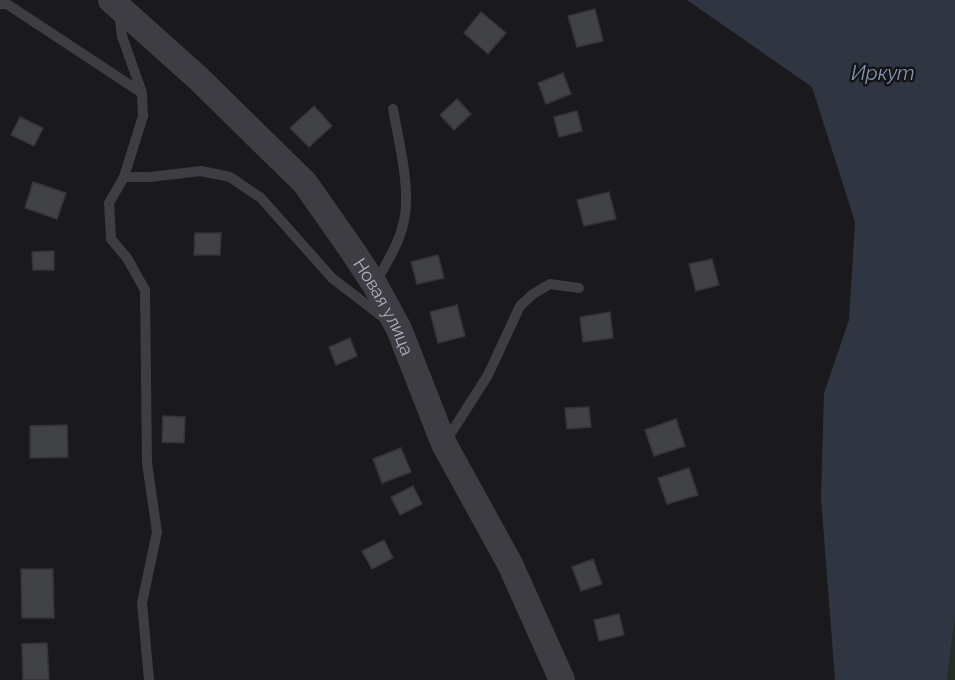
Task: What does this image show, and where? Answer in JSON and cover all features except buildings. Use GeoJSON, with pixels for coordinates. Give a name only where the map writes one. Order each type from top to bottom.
{"type":"FeatureCollection","features":[{"type":"Feature","properties":{"kind":"street","name":"Новая улица"},"geometry":{"type":"LineString","coordinates":[[115,4],[199,79],[305,183],[375,285],[399,329],[444,444],[510,564],[562,680]]}},
{"type":"Feature","properties":{"kind":"lane"},"geometry":{"type":"LineString","coordinates":[[0,4],[7,4],[142,93]]}},
{"type":"Feature","properties":{"kind":"lane"},"geometry":{"type":"LineString","coordinates":[[115,4],[122,36],[142,93],[143,116],[124,177],[109,203],[111,239],[127,258],[145,290],[147,463],[157,532],[142,603],[149,680]]}},
{"type":"Feature","properties":{"kind":"lane"},"geometry":{"type":"LineString","coordinates":[[375,285],[404,224],[406,185],[393,109]]}},
{"type":"Feature","properties":{"kind":"lane"},"geometry":{"type":"LineString","coordinates":[[124,177],[150,177],[201,171],[230,177],[261,198],[332,278],[399,329]]}},
{"type":"Feature","properties":{"kind":"lane"},"geometry":{"type":"LineString","coordinates":[[444,444],[488,375],[520,306],[533,294],[550,284],[579,288]]}},
{"type":"Feature","properties":{"kind":"shaded area"},"geometry":{"type":"Polygon","coordinates":[[[955,619],[955,680],[947,680],[955,619]]]}},
{"type":"Feature","properties":{"kind":"water","name":"Иркут"},"geometry":{"type":"Polygon","coordinates":[[[687,0],[955,0],[955,619],[947,680],[835,680],[821,498],[824,393],[849,320],[855,222],[812,87],[687,0]]]}}]}
